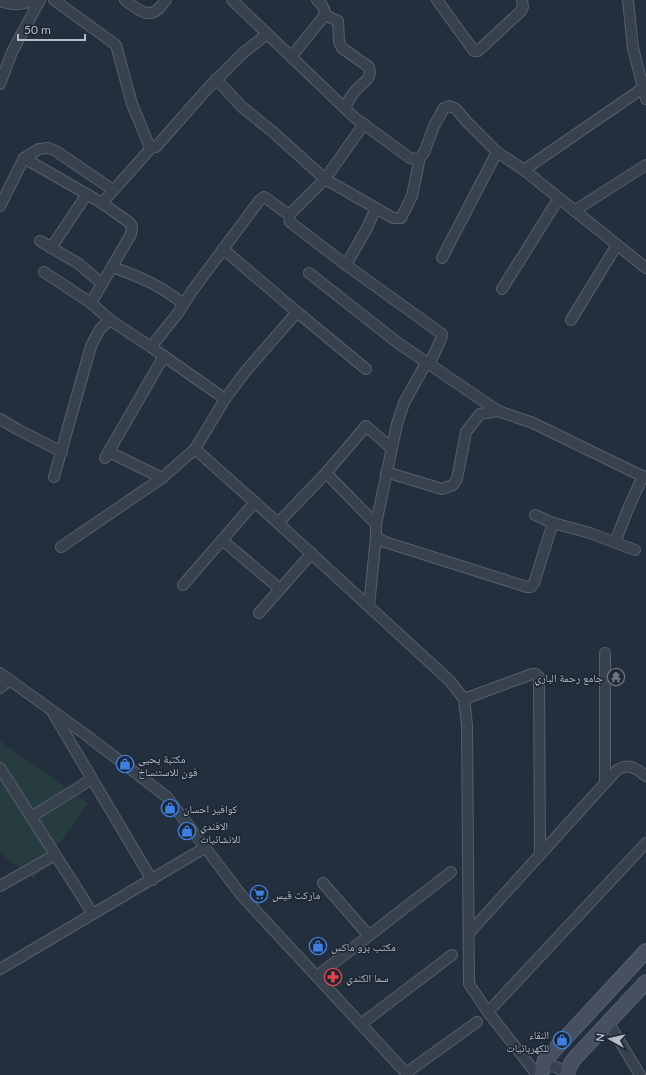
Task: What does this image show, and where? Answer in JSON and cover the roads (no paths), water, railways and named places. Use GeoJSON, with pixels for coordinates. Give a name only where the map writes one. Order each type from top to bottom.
{"type":"FeatureCollection","features":[{"type":"Feature","properties":{"kind":"main road"},"geometry":{"type":"LineString","coordinates":[[537,1073],[548,1056],[646,950]]}},
{"type":"Feature","properties":{"kind":"main road"},"geometry":{"type":"LineString","coordinates":[[567,1075],[574,1058],[646,982]]}},
{"type":"Feature","properties":{"kind":"street"},"geometry":{"type":"LineString","coordinates":[[0,1],[12,5],[25,4],[33,0]]}},
{"type":"Feature","properties":{"kind":"street"},"geometry":{"type":"LineString","coordinates":[[0,84],[3,66],[40,0]]}},
{"type":"Feature","properties":{"kind":"street"},"geometry":{"type":"LineString","coordinates":[[54,0],[116,45],[132,104],[149,144],[152,147]]}},
{"type":"Feature","properties":{"kind":"street"},"geometry":{"type":"LineString","coordinates":[[125,0],[141,12],[150,14],[157,11],[166,0]]}},
{"type":"Feature","properties":{"kind":"street"},"geometry":{"type":"LineString","coordinates":[[232,0],[345,108],[410,158],[415,159],[424,153],[441,111],[450,106],[456,109],[497,152],[524,170],[646,268]]}},
{"type":"Feature","properties":{"kind":"street"},"geometry":{"type":"LineString","coordinates":[[291,57],[324,15],[325,11],[323,6],[317,0]]}},
{"type":"Feature","properties":{"kind":"street"},"geometry":{"type":"LineString","coordinates":[[437,0],[474,51],[478,51],[522,11],[522,0]]}},
{"type":"Feature","properties":{"kind":"street"},"geometry":{"type":"LineString","coordinates":[[628,0],[633,48],[646,99]]}},
{"type":"Feature","properties":{"kind":"street"},"geometry":{"type":"LineString","coordinates":[[324,15],[338,21],[339,42],[342,48],[369,68],[370,71],[368,79],[352,94],[345,108]]}},
{"type":"Feature","properties":{"kind":"street"},"geometry":{"type":"LineString","coordinates":[[102,203],[216,79],[243,53],[267,34]]}},
{"type":"Feature","properties":{"kind":"street"},"geometry":{"type":"LineString","coordinates":[[216,79],[242,107],[273,132],[325,179],[394,218],[402,218],[412,196],[420,157]]}},
{"type":"Feature","properties":{"kind":"street"},"geometry":{"type":"LineString","coordinates":[[524,170],[643,88]]}},
{"type":"Feature","properties":{"kind":"street"},"geometry":{"type":"LineString","coordinates":[[289,215],[325,179],[364,124]]}},
{"type":"Feature","properties":{"kind":"street"},"geometry":{"type":"LineString","coordinates":[[0,206],[24,158],[39,148],[51,149],[113,190]]}},
{"type":"Feature","properties":{"kind":"street"},"geometry":{"type":"LineString","coordinates":[[442,258],[497,152]]}},
{"type":"Feature","properties":{"kind":"street"},"geometry":{"type":"LineString","coordinates":[[24,158],[102,203],[132,226],[131,234],[91,303]]}},
{"type":"Feature","properties":{"kind":"street"},"geometry":{"type":"LineString","coordinates":[[574,211],[646,165]]}},
{"type":"Feature","properties":{"kind":"street"},"geometry":{"type":"LineString","coordinates":[[51,248],[87,194]]}},
{"type":"Feature","properties":{"kind":"street"},"geometry":{"type":"LineString","coordinates":[[151,347],[178,313],[183,304],[259,201],[264,197],[289,215],[290,222],[346,265],[442,334],[441,339],[404,403],[397,424],[376,524],[369,606]]}},
{"type":"Feature","properties":{"kind":"street"},"geometry":{"type":"LineString","coordinates":[[502,290],[559,198]]}},
{"type":"Feature","properties":{"kind":"street"},"geometry":{"type":"LineString","coordinates":[[346,265],[367,228],[376,208]]}},
{"type":"Feature","properties":{"kind":"street"},"geometry":{"type":"LineString","coordinates":[[40,241],[79,264],[102,284]]}},
{"type":"Feature","properties":{"kind":"street"},"geometry":{"type":"LineString","coordinates":[[571,320],[617,245]]}},
{"type":"Feature","properties":{"kind":"street"},"geometry":{"type":"LineString","coordinates":[[223,249],[366,368]]}},
{"type":"Feature","properties":{"kind":"street"},"geometry":{"type":"LineString","coordinates":[[112,267],[131,273],[160,286],[183,304]]}},
{"type":"Feature","properties":{"kind":"street"},"geometry":{"type":"LineString","coordinates":[[44,272],[91,303],[110,320],[225,399]]}},
{"type":"Feature","properties":{"kind":"street"},"geometry":{"type":"LineString","coordinates":[[310,273],[398,343],[498,411],[533,423],[644,477],[628,509],[615,542]]}},
{"type":"Feature","properties":{"kind":"street"},"geometry":{"type":"LineString","coordinates":[[61,547],[162,478],[195,449],[225,399],[245,372],[297,312]]}},
{"type":"Feature","properties":{"kind":"street"},"geometry":{"type":"LineString","coordinates":[[54,477],[91,346],[100,329],[110,320]]}},
{"type":"Feature","properties":{"kind":"street"},"geometry":{"type":"LineString","coordinates":[[162,478],[107,455],[164,356]]}},
{"type":"Feature","properties":{"kind":"street"},"geometry":{"type":"LineString","coordinates":[[386,472],[442,489],[453,485],[457,479],[466,432],[480,414],[498,411]]}},
{"type":"Feature","properties":{"kind":"street"},"geometry":{"type":"LineString","coordinates":[[0,419],[16,429],[62,452]]}},
{"type":"Feature","properties":{"kind":"street"},"geometry":{"type":"LineString","coordinates":[[278,523],[326,473],[366,426],[391,448]]}},
{"type":"Feature","properties":{"kind":"street"},"geometry":{"type":"LineString","coordinates":[[195,449],[369,606],[450,682],[464,699],[467,725],[469,984],[488,1012],[537,1073],[548,1066],[554,1066],[560,1068],[567,1075]]}},
{"type":"Feature","properties":{"kind":"street"},"geometry":{"type":"LineString","coordinates":[[326,473],[376,524]]}},
{"type":"Feature","properties":{"kind":"street"},"geometry":{"type":"LineString","coordinates":[[183,585],[255,502]]}},
{"type":"Feature","properties":{"kind":"street"},"geometry":{"type":"LineString","coordinates":[[535,515],[552,523],[590,533],[635,550]]}},
{"type":"Feature","properties":{"kind":"street"},"geometry":{"type":"LineString","coordinates":[[376,536],[385,542],[531,587],[534,583],[552,523]]}},
{"type":"Feature","properties":{"kind":"street"},"geometry":{"type":"LineString","coordinates":[[222,540],[280,588]]}},
{"type":"Feature","properties":{"kind":"street"},"geometry":{"type":"LineString","coordinates":[[259,613],[312,554]]}},
{"type":"Feature","properties":{"kind":"street"},"geometry":{"type":"LineString","coordinates":[[605,653],[605,783]]}},
{"type":"Feature","properties":{"kind":"street"},"geometry":{"type":"LineString","coordinates":[[0,672],[167,797],[242,896],[407,1074],[477,1022]]}},
{"type":"Feature","properties":{"kind":"street"},"geometry":{"type":"LineString","coordinates":[[464,699],[532,674],[536,674],[539,677],[540,855]]}},
{"type":"Feature","properties":{"kind":"street"},"geometry":{"type":"LineString","coordinates":[[0,688],[10,680]]}},
{"type":"Feature","properties":{"kind":"street"},"geometry":{"type":"LineString","coordinates":[[51,710],[152,880]]}},
{"type":"Feature","properties":{"kind":"street"},"geometry":{"type":"LineString","coordinates":[[469,933],[619,769],[627,766],[636,768],[646,776]]}},
{"type":"Feature","properties":{"kind":"street"},"geometry":{"type":"LineString","coordinates":[[0,768],[93,914]]}},
{"type":"Feature","properties":{"kind":"street"},"geometry":{"type":"LineString","coordinates":[[31,816],[92,779]]}},
{"type":"Feature","properties":{"kind":"street"},"geometry":{"type":"LineString","coordinates":[[488,1012],[646,843]]}},
{"type":"Feature","properties":{"kind":"street"},"geometry":{"type":"LineString","coordinates":[[0,969],[206,847]]}},
{"type":"Feature","properties":{"kind":"street"},"geometry":{"type":"LineString","coordinates":[[0,886],[55,855]]}},
{"type":"Feature","properties":{"kind":"street"},"geometry":{"type":"LineString","coordinates":[[317,976],[450,872]]}},
{"type":"Feature","properties":{"kind":"street"},"geometry":{"type":"LineString","coordinates":[[323,883],[369,936]]}},
{"type":"Feature","properties":{"kind":"street"},"geometry":{"type":"LineString","coordinates":[[361,1024],[452,955]]}},
{"type":"Feature","properties":{"kind":"street"},"geometry":{"type":"LineString","coordinates":[[608,1022],[640,1075]]}},
{"type":"Feature","properties":{"kind":"place","name":"جامع رحمة الباري"},"geometry":{"type":"Point","coordinates":[616,677]}},
{"type":"Feature","properties":{"kind":"place","name":"مكتبة يحيى فون للاستنساخ"},"geometry":{"type":"Point","coordinates":[125,764]}},
{"type":"Feature","properties":{"kind":"place","name":"كوافير احسان"},"geometry":{"type":"Point","coordinates":[170,808]}},
{"type":"Feature","properties":{"kind":"place","name":"الافندي للانشائيات"},"geometry":{"type":"Point","coordinates":[187,831]}},
{"type":"Feature","properties":{"kind":"place","name":"ماركت قيس"},"geometry":{"type":"Point","coordinates":[259,894]}},
{"type":"Feature","properties":{"kind":"place","name":"مكتب برو ماكس"},"geometry":{"type":"Point","coordinates":[318,946]}},
{"type":"Feature","properties":{"kind":"place","name":"سما الكندي"},"geometry":{"type":"Point","coordinates":[333,977]}},
{"type":"Feature","properties":{"kind":"place","name":"النقاء للكهربائيات"},"geometry":{"type":"Point","coordinates":[562,1040]}}]}
